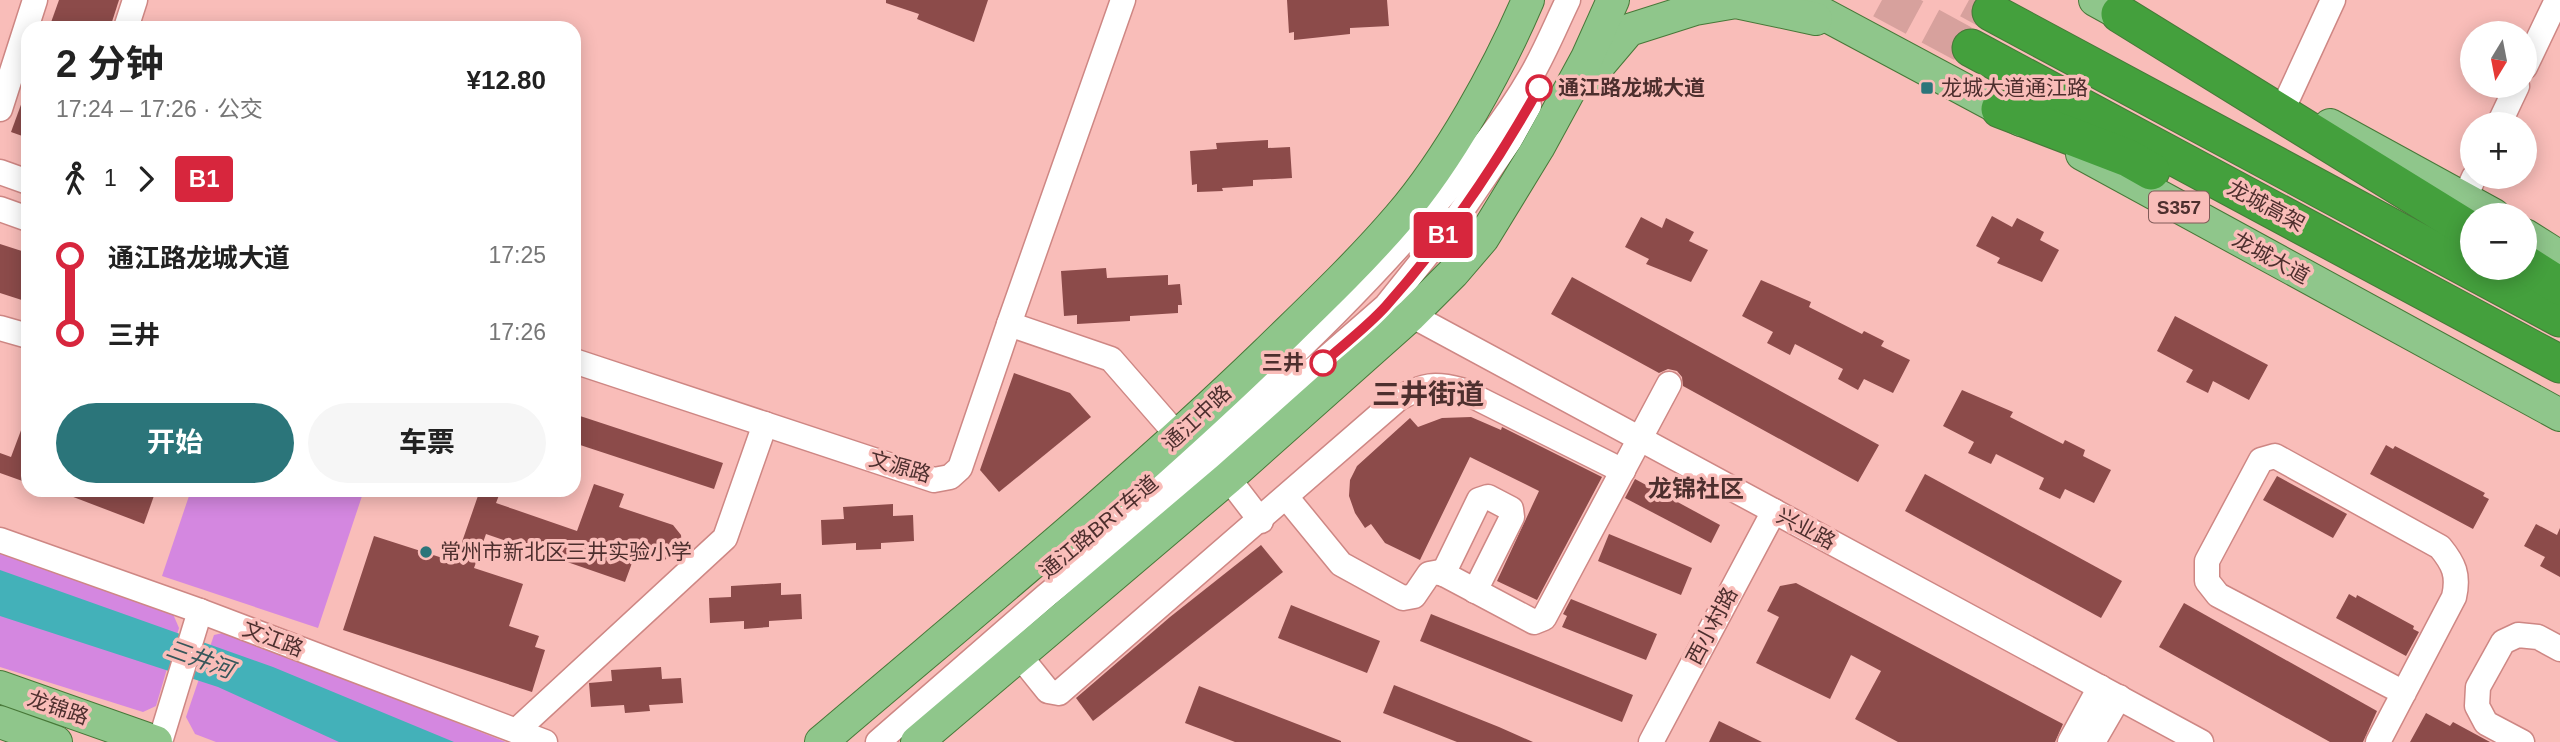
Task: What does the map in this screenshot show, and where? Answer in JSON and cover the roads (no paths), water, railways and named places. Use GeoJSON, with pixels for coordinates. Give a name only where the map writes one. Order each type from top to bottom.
{"type":"FeatureCollection","features":[{"type":"Feature","properties":{"kind":"highway"},"geometry":{"type":"LineString","coordinates":[[2108,7],[2460,224]]}},
{"type":"Feature","properties":{"kind":"highway","name":"龙城高架"},"geometry":{"type":"LineString","coordinates":[[1991,12],[2560,318]]}},
{"type":"Feature","properties":{"kind":"highway","name":"龙城高架"},"geometry":{"type":"LineString","coordinates":[[1971,48],[2560,364]]}},
{"type":"Feature","properties":{"kind":"highway"},"geometry":{"type":"LineString","coordinates":[[2000,109],[2128,158],[2560,385]]}},
{"type":"Feature","properties":{"kind":"highway"},"geometry":{"type":"LineString","coordinates":[[2537,272],[2560,286]]}},
{"type":"Feature","properties":{"kind":"main road"},"geometry":{"type":"LineString","coordinates":[[1509,41],[1519,0]]}},
{"type":"Feature","properties":{"kind":"main road","name":"通江中路"},"geometry":{"type":"LineString","coordinates":[[821,742],[1179,437],[1320,300],[1400,217],[1431,174],[1494,73],[1528,0]]}},
{"type":"Feature","properties":{"kind":"main road"},"geometry":{"type":"LineString","coordinates":[[918,742],[1228,478],[1411,315],[1483,238],[1538,148],[1587,58],[1613,0]]}},
{"type":"Feature","properties":{"kind":"main road","name":"龙城大道"},"geometry":{"type":"LineString","coordinates":[[1797,0],[2560,415]]}},
{"type":"Feature","properties":{"kind":"main road"},"geometry":{"type":"LineString","coordinates":[[1538,148],[1587,80],[1629,30],[1663,17],[1736,2],[1844,26]]}},
{"type":"Feature","properties":{"kind":"main road"},"geometry":{"type":"LineString","coordinates":[[2108,7],[2286,102],[2460,182]]}},
{"type":"Feature","properties":{"kind":"main road"},"geometry":{"type":"LineString","coordinates":[[2472,189],[2484,203]]}},
{"type":"Feature","properties":{"kind":"main road"},"geometry":{"type":"LineString","coordinates":[[2537,243],[2560,257]]}},
{"type":"Feature","properties":{"kind":"main road","name":"龙锦路"},"geometry":{"type":"LineString","coordinates":[[0,687],[158,742]]}},
{"type":"Feature","properties":{"kind":"main road"},"geometry":{"type":"LineString","coordinates":[[0,722],[56,742]]}},
{"type":"Feature","properties":{"kind":"street"},"geometry":{"type":"LineString","coordinates":[[28,21],[35,0]]}},
{"type":"Feature","properties":{"kind":"street"},"geometry":{"type":"LineString","coordinates":[[128,21],[135,0]]}},
{"type":"Feature","properties":{"kind":"street","name":"文源路"},"geometry":{"type":"LineString","coordinates":[[581,363],[934,480],[950,477],[960,468],[1124,0]]}},
{"type":"Feature","properties":{"kind":"street","name":"通江路BRT车道"},"geometry":{"type":"LineString","coordinates":[[844,742],[1192,449],[1307,345],[1378,271],[1509,111],[1532,75],[1568,0]]}},
{"type":"Feature","properties":{"kind":"street","name":"通江路BRT车道"},"geometry":{"type":"LineString","coordinates":[[878,742],[1047,595],[1168,496],[1386,306],[1458,216],[1510,139],[1584,0]]}},
{"type":"Feature","properties":{"kind":"street"},"geometry":{"type":"LineString","coordinates":[[2286,102],[2333,0]]}},
{"type":"Feature","properties":{"kind":"street"},"geometry":{"type":"LineString","coordinates":[[2538,40],[2557,0]]}},
{"type":"Feature","properties":{"kind":"street"},"geometry":{"type":"LineString","coordinates":[[0,109],[21,44]]}},
{"type":"Feature","properties":{"kind":"street"},"geometry":{"type":"LineString","coordinates":[[0,172],[21,179]]}},
{"type":"Feature","properties":{"kind":"street"},"geometry":{"type":"LineString","coordinates":[[0,209],[21,213]]}},
{"type":"Feature","properties":{"kind":"street","name":"兴业路"},"geometry":{"type":"LineString","coordinates":[[1411,315],[2201,742]]}},
{"type":"Feature","properties":{"kind":"street"},"geometry":{"type":"LineString","coordinates":[[1009,324],[1111,359],[1179,437]]}},
{"type":"Feature","properties":{"kind":"street"},"geometry":{"type":"LineString","coordinates":[[0,328],[21,334]]}},
{"type":"Feature","properties":{"kind":"street"},"geometry":{"type":"LineString","coordinates":[[1019,655],[1048,691],[1059,693],[1261,521],[1399,398],[1418,388],[1439,384],[1461,390],[1623,471]]}},
{"type":"Feature","properties":{"kind":"street"},"geometry":{"type":"LineString","coordinates":[[1287,498],[1340,564],[1403,598],[1414,596],[1429,574],[1443,574],[1534,622],[1544,618],[1669,384]]}},
{"type":"Feature","properties":{"kind":"street"},"geometry":{"type":"LineString","coordinates":[[517,730],[725,538],[765,424]]}},
{"type":"Feature","properties":{"kind":"street"},"geometry":{"type":"LineString","coordinates":[[2378,742],[2455,597],[2458,579],[2453,563],[2440,547],[2275,456],[2261,460],[2207,561],[2207,581],[2218,595],[2404,693]]}},
{"type":"Feature","properties":{"kind":"street"},"geometry":{"type":"LineString","coordinates":[[1228,478],[1261,521]]}},
{"type":"Feature","properties":{"kind":"street"},"geometry":{"type":"LineString","coordinates":[[1443,574],[1479,500],[1488,497],[1511,509],[1512,517],[1475,591]]}},
{"type":"Feature","properties":{"kind":"street","name":"西小村路"},"geometry":{"type":"LineString","coordinates":[[1651,742],[1773,511]]}},
{"type":"Feature","properties":{"kind":"street","name":"文江路"},"geometry":{"type":"LineString","coordinates":[[0,540],[197,621],[517,730],[545,742]]}},
{"type":"Feature","properties":{"kind":"street"},"geometry":{"type":"LineString","coordinates":[[158,742],[197,621]]}},
{"type":"Feature","properties":{"kind":"street"},"geometry":{"type":"LineString","coordinates":[[2522,742],[2486,723],[2477,706],[2478,687],[2503,642],[2518,635],[2538,637],[2560,649]]}},
{"type":"Feature","properties":{"kind":"street"},"geometry":{"type":"LineString","coordinates":[[2070,742],[2109,692]]}},
{"type":"Feature","properties":{"kind":"street"},"geometry":{"type":"LineString","coordinates":[[2093,742],[2109,692]]}},
{"type":"Feature","properties":{"kind":"water","name":"三井河"},"geometry":{"type":"Polygon","coordinates":[[[0,570],[273,667],[454,742],[339,742],[218,687],[0,616],[0,570]]]}},
{"type":"Feature","properties":{"kind":"tunnel"},"geometry":{"type":"LineString","coordinates":[[1882,0],[1971,48]]}},
{"type":"Feature","properties":{"kind":"tunnel"},"geometry":{"type":"LineString","coordinates":[[1969,0],[1991,12]]}},
{"type":"Feature","properties":{"kind":"place","name":"通江路龙城大道"},"geometry":{"type":"Point","coordinates":[1539,88]}},
{"type":"Feature","properties":{"kind":"place","name":"龙城大道通江路"},"geometry":{"type":"Point","coordinates":[1927,88]}},
{"type":"Feature","properties":{"kind":"place","name":"三井"},"geometry":{"type":"Point","coordinates":[1323,363]}},
{"type":"Feature","properties":{"kind":"place","name":"常州市新北区三井实验小学"},"geometry":{"type":"Point","coordinates":[426,552]}},
{"type":"Feature","properties":{"kind":"district","name":"三井街道"},"geometry":{"type":"Point","coordinates":[1428,394]}},
{"type":"Feature","properties":{"kind":"district","name":"龙锦社区"},"geometry":{"type":"Point","coordinates":[1696,489]}}]}
